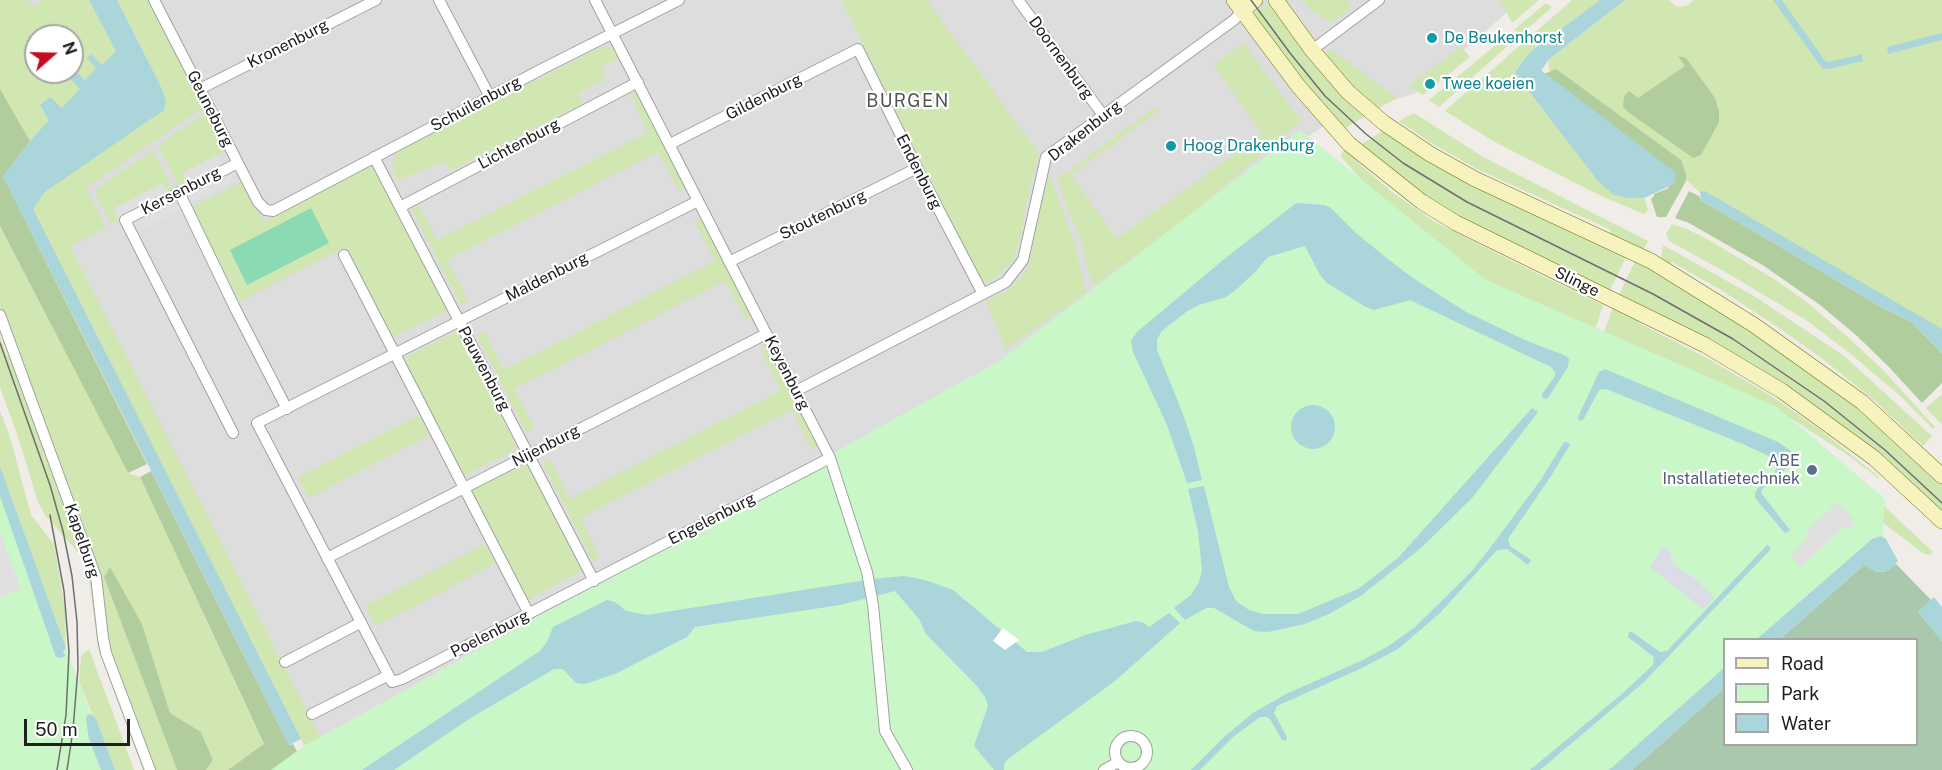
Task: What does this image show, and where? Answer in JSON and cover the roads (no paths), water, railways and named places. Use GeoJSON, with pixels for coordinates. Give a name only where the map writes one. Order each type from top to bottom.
{"type":"FeatureCollection","features":[{"type":"Feature","properties":{"kind":"main road"},"geometry":{"type":"LineString","coordinates":[[1238,5],[1255,0]]}},
{"type":"Feature","properties":{"kind":"main road"},"geometry":{"type":"LineString","coordinates":[[1276,0],[1312,50],[1348,92],[1384,123],[1421,148],[1475,179],[1651,261],[1754,325],[1862,402],[1942,476]]}},
{"type":"Feature","properties":{"kind":"main road","name":"Slinge"},"geometry":{"type":"LineString","coordinates":[[1238,5],[1299,87],[1349,144],[1422,202],[1456,223],[1705,345],[1782,391],[1874,458],[1942,520]]}},
{"type":"Feature","properties":{"kind":"street","name":"Geuneburg"},"geometry":{"type":"LineString","coordinates":[[154,0],[258,202],[266,210],[273,211]]}},
{"type":"Feature","properties":{"kind":"street","name":"Kronenburg"},"geometry":{"type":"LineString","coordinates":[[200,89],[376,0]]}},
{"type":"Feature","properties":{"kind":"street"},"geometry":{"type":"LineString","coordinates":[[439,0],[490,97]]}},
{"type":"Feature","properties":{"kind":"street","name":"Keyenburg"},"geometry":{"type":"LineString","coordinates":[[595,0],[830,458],[867,572],[873,605],[885,731],[907,770]]}},
{"type":"Feature","properties":{"kind":"street","name":"Schuilenburg"},"geometry":{"type":"LineString","coordinates":[[273,211],[374,156],[680,0]]}},
{"type":"Feature","properties":{"kind":"street","name":"Doornenburg"},"geometry":{"type":"LineString","coordinates":[[1018,0],[1103,116]]}},
{"type":"Feature","properties":{"kind":"street"},"geometry":{"type":"LineString","coordinates":[[1312,50],[1379,0]]}},
{"type":"Feature","properties":{"kind":"street","name":"Drakenburg"},"geometry":{"type":"LineString","coordinates":[[796,390],[1006,282],[1023,260],[1047,157],[1234,20],[1238,5]]}},
{"type":"Feature","properties":{"kind":"street","name":"Gildenburg"},"geometry":{"type":"LineString","coordinates":[[670,144],[858,49]]}},
{"type":"Feature","properties":{"kind":"street","name":"Endenburg"},"geometry":{"type":"LineString","coordinates":[[858,49],[983,294]]}},
{"type":"Feature","properties":{"kind":"street","name":"Lichtenburg"},"geometry":{"type":"LineString","coordinates":[[400,207],[638,82]]}},
{"type":"Feature","properties":{"kind":"street","name":"Pauwenburg"},"geometry":{"type":"LineString","coordinates":[[374,156],[594,581]]}},
{"type":"Feature","properties":{"kind":"street","name":"Kersenburg"},"geometry":{"type":"LineString","coordinates":[[233,433],[125,220],[238,163]]}},
{"type":"Feature","properties":{"kind":"street","name":"Stoutenburg"},"geometry":{"type":"LineString","coordinates":[[729,262],[917,168]]}},
{"type":"Feature","properties":{"kind":"street"},"geometry":{"type":"LineString","coordinates":[[179,192],[287,409]]}},
{"type":"Feature","properties":{"kind":"street","name":"Maldenburg"},"geometry":{"type":"LineString","coordinates":[[327,558],[257,423],[698,201]]}},
{"type":"Feature","properties":{"kind":"street"},"geometry":{"type":"LineString","coordinates":[[344,255],[529,614]]}},
{"type":"Feature","properties":{"kind":"street","name":"Kapelburg"},"geometry":{"type":"LineString","coordinates":[[0,315],[96,577],[106,653],[150,770]]}},
{"type":"Feature","properties":{"kind":"street","name":"Nijenburg"},"geometry":{"type":"LineString","coordinates":[[327,558],[766,334]]}},
{"type":"Feature","properties":{"kind":"street","name":"Engelenburg"},"geometry":{"type":"LineString","coordinates":[[594,581],[830,458]]}},
{"type":"Feature","properties":{"kind":"street"},"geometry":{"type":"LineString","coordinates":[[327,558],[390,679]]}},
{"type":"Feature","properties":{"kind":"street","name":"Poelenburg"},"geometry":{"type":"LineString","coordinates":[[312,714],[390,679],[402,679],[594,581]]}},
{"type":"Feature","properties":{"kind":"street"},"geometry":{"type":"LineString","coordinates":[[285,662],[360,623]]}},
{"type":"Feature","properties":{"kind":"street"},"geometry":{"type":"LineString","coordinates":[[1104,770],[1118,762]]}},
{"type":"Feature","properties":{"kind":"water"},"geometry":{"type":"Polygon","coordinates":[[[89,0],[117,0],[160,85],[166,101],[164,110],[45,192],[33,209],[301,739],[289,745],[3,176],[49,120],[40,105],[50,97],[62,108],[80,89],[75,84],[84,84],[84,79],[96,68],[87,58],[91,54],[102,65],[116,51],[89,0]]]}},
{"type":"Feature","properties":{"kind":"water"},"geometry":{"type":"Polygon","coordinates":[[[1600,0],[1625,0],[1548,60],[1541,70],[1676,173],[1674,184],[1644,198],[1614,195],[1598,181],[1515,73],[1530,52],[1600,0]]]}},
{"type":"Feature","properties":{"kind":"water"},"geometry":{"type":"Polygon","coordinates":[[[1773,0],[1782,0],[1825,61],[1862,54],[1863,61],[1828,69],[1822,68],[1773,0]]]}},
{"type":"Feature","properties":{"kind":"water"},"geometry":{"type":"Polygon","coordinates":[[[1942,33],[1942,40],[1888,54],[1887,47],[1942,33]]]}},
{"type":"Feature","properties":{"kind":"water"},"geometry":{"type":"Polygon","coordinates":[[[1705,191],[1942,329],[1942,353],[1911,322],[1881,307],[1701,200],[1700,192],[1705,191]]]}},
{"type":"Feature","properties":{"kind":"water"},"geometry":{"type":"Polygon","coordinates":[[[1299,203],[1324,205],[1331,208],[1356,233],[1389,260],[1466,312],[1525,340],[1566,356],[1569,359],[1568,367],[1548,398],[1543,399],[1542,394],[1555,376],[1551,367],[1410,300],[1374,310],[1364,306],[1327,283],[1320,275],[1305,246],[1268,257],[1256,271],[1226,297],[1199,305],[1186,312],[1162,331],[1157,339],[1157,350],[1183,414],[1202,480],[1187,483],[1167,425],[1133,352],[1131,341],[1137,332],[1228,256],[1299,203]]]}},
{"type":"Feature","properties":{"kind":"water"},"geometry":{"type":"Polygon","coordinates":[[[1605,369],[1778,442],[1796,454],[1794,456],[1797,459],[1762,489],[1761,493],[1790,530],[1784,532],[1755,498],[1755,493],[1761,484],[1776,469],[1777,465],[1773,458],[1606,389],[1599,390],[1583,420],[1579,421],[1578,417],[1599,372],[1605,369]]]}},
{"type":"Feature","properties":{"kind":"water"},"geometry":{"type":"Polygon","coordinates":[[[1313,405],[1322,406],[1329,411],[1334,418],[1334,436],[1329,443],[1322,448],[1313,449],[1304,448],[1297,443],[1292,436],[1291,427],[1292,418],[1297,411],[1304,406],[1313,405]]]}},
{"type":"Feature","properties":{"kind":"water"},"geometry":{"type":"Polygon","coordinates":[[[1532,408],[1538,412],[1472,498],[1421,548],[1362,595],[1331,613],[1305,624],[1268,632],[1254,631],[1214,608],[1206,608],[1185,620],[1174,608],[1191,595],[1199,582],[1202,570],[1198,531],[1188,489],[1204,486],[1229,587],[1236,601],[1249,610],[1263,614],[1298,614],[1358,589],[1398,558],[1532,408]]]}},
{"type":"Feature","properties":{"kind":"water"},"geometry":{"type":"Polygon","coordinates":[[[1564,442],[1570,445],[1508,539],[1510,546],[1531,560],[1528,565],[1507,549],[1497,550],[1440,613],[1398,649],[1362,668],[1277,706],[1274,713],[1287,737],[1286,741],[1282,740],[1270,719],[1260,717],[1233,737],[1200,770],[1191,770],[1225,736],[1253,713],[1286,694],[1361,661],[1387,647],[1414,628],[1471,572],[1540,481],[1564,442]]]}},
{"type":"Feature","properties":{"kind":"water"},"geometry":{"type":"Polygon","coordinates":[[[0,466],[66,648],[63,651],[65,656],[61,658],[56,657],[0,496],[0,466]]]}},
{"type":"Feature","properties":{"kind":"water"},"geometry":{"type":"Polygon","coordinates":[[[1881,536],[1886,539],[1898,561],[1889,571],[1879,572],[1863,566],[1781,638],[1758,638],[1872,539],[1881,536]]]}},
{"type":"Feature","properties":{"kind":"water"},"geometry":{"type":"Polygon","coordinates":[[[1767,545],[1770,550],[1644,682],[1540,770],[1530,770],[1623,693],[1653,665],[1654,657],[1628,637],[1629,632],[1660,652],[1667,651],[1767,545]]]}},
{"type":"Feature","properties":{"kind":"water"},"geometry":{"type":"Polygon","coordinates":[[[904,576],[925,580],[953,590],[1027,652],[1042,652],[1085,635],[1136,621],[1149,627],[1169,613],[1180,623],[1115,681],[1008,759],[1004,764],[1004,770],[994,770],[974,746],[988,706],[985,697],[926,634],[919,619],[895,591],[840,605],[695,627],[687,637],[617,673],[586,684],[576,683],[563,669],[554,669],[469,719],[394,770],[362,770],[540,651],[547,642],[553,627],[607,600],[615,602],[626,611],[647,615],[872,579],[904,576]]]}},
{"type":"Feature","properties":{"kind":"water"},"geometry":{"type":"Polygon","coordinates":[[[1934,597],[1942,607],[1942,641],[1918,612],[1934,597]]]}},
{"type":"Feature","properties":{"kind":"water"},"geometry":{"type":"Polygon","coordinates":[[[1723,669],[1723,689],[1632,770],[1609,770],[1723,669]]]}},
{"type":"Feature","properties":{"kind":"water"},"geometry":{"type":"Polygon","coordinates":[[[91,714],[96,719],[115,770],[101,770],[89,739],[86,720],[87,715],[91,714]]]}},
{"type":"Feature","properties":{"kind":"tram line"},"geometry":{"type":"LineString","coordinates":[[1251,0],[1325,96],[1366,134],[1403,163],[1467,202],[1653,294],[1733,339],[1824,401],[1885,450],[1942,503]]}},
{"type":"Feature","properties":{"kind":"tram line"},"geometry":{"type":"LineString","coordinates":[[0,343],[50,485],[63,531],[72,576],[77,622],[78,668],[67,770]]}},
{"type":"Feature","properties":{"kind":"tram line"},"geometry":{"type":"LineString","coordinates":[[50,515],[64,591],[69,652],[66,715],[57,770]]}},
{"type":"Feature","properties":{"kind":"place","name":"De Beukenhorst"},"geometry":{"type":"Point","coordinates":[1432,38]}},
{"type":"Feature","properties":{"kind":"place","name":"Twee koeien"},"geometry":{"type":"Point","coordinates":[1430,84]}},
{"type":"Feature","properties":{"kind":"place","name":"Hoog Drakenburg"},"geometry":{"type":"Point","coordinates":[1171,146]}},
{"type":"Feature","properties":{"kind":"place","name":"ABE Installatietechniek"},"geometry":{"type":"Point","coordinates":[1812,470]}},
{"type":"Feature","properties":{"kind":"district","name":"BURGEN"},"geometry":{"type":"Point","coordinates":[908,101]}}]}
